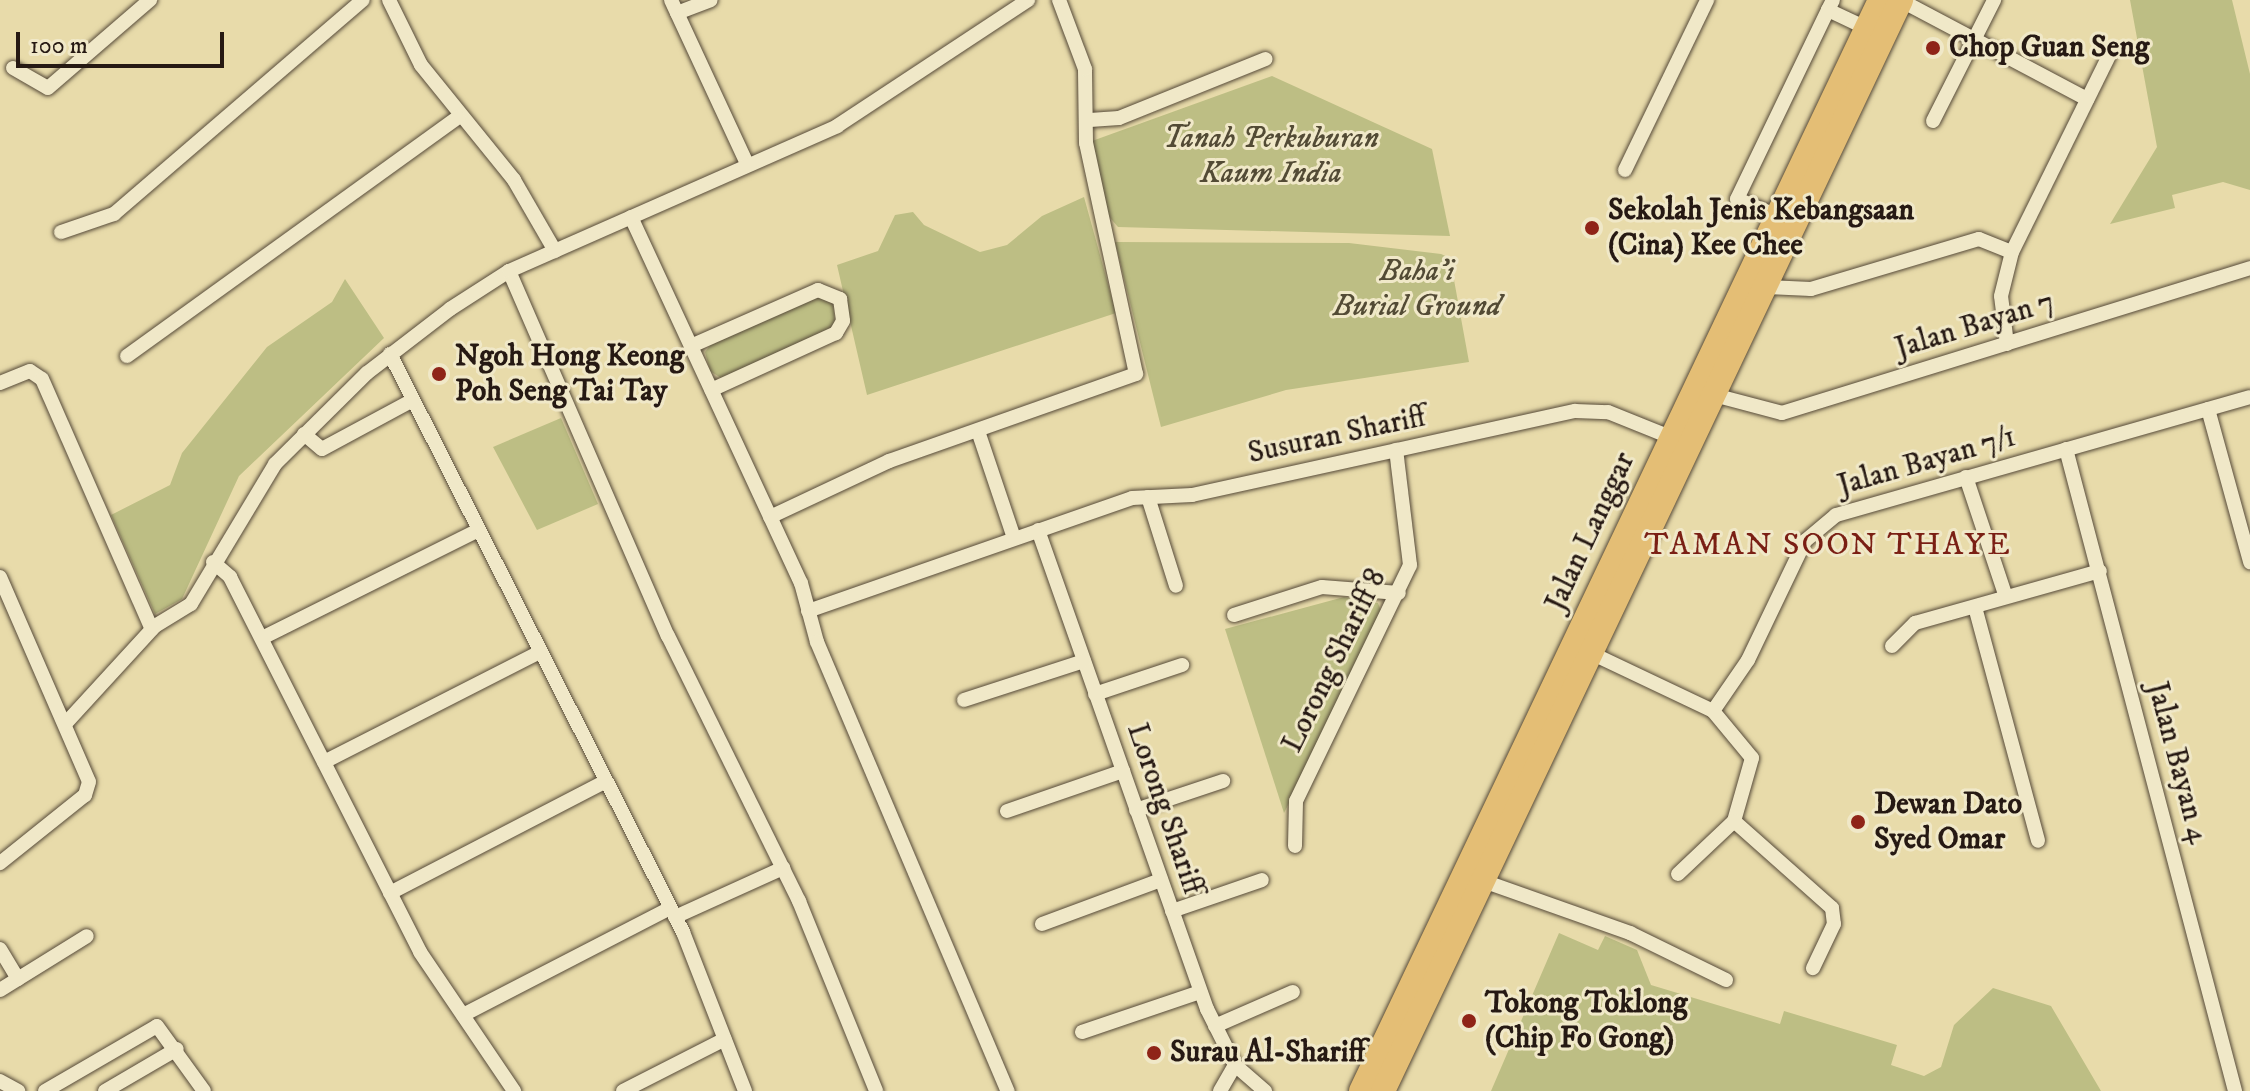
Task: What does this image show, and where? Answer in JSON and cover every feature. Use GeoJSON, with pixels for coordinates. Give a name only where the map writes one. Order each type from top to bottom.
{"type":"FeatureCollection","features":[{"type":"Feature","properties":{"kind":"main road","name":"Jalan Langgar"},"geometry":{"type":"LineString","coordinates":[[1361,1091],[1630,551],[1714,395],[1767,287],[1786,220],[1880,0]]}},
{"type":"Feature","properties":{"kind":"main road","name":"Jalan Langgar"},"geometry":{"type":"LineString","coordinates":[[1383,1091],[1593,654],[1670,437],[1900,0]]}},
{"type":"Feature","properties":{"kind":"street"},"geometry":{"type":"LineString","coordinates":[[13,68],[48,88],[150,0]]}},
{"type":"Feature","properties":{"kind":"street"},"geometry":{"type":"LineString","coordinates":[[61,232],[114,214],[363,0]]}},
{"type":"Feature","properties":{"kind":"street"},"geometry":{"type":"LineString","coordinates":[[389,0],[458,117],[514,180],[555,251]]}},
{"type":"Feature","properties":{"kind":"street"},"geometry":{"type":"LineString","coordinates":[[711,0],[674,6],[747,164]]}},
{"type":"Feature","properties":{"kind":"street"},"geometry":{"type":"LineString","coordinates":[[66,723],[152,629],[191,604],[252,492],[304,434],[390,354],[509,271],[837,126],[1028,0]]}},
{"type":"Feature","properties":{"kind":"street"},"geometry":{"type":"LineString","coordinates":[[1625,170],[1707,0]]}},
{"type":"Feature","properties":{"kind":"street"},"geometry":{"type":"LineString","coordinates":[[1900,0],[2087,99]]}},
{"type":"Feature","properties":{"kind":"street"},"geometry":{"type":"LineString","coordinates":[[1933,121],[1994,0]]}},
{"type":"Feature","properties":{"kind":"street"},"geometry":{"type":"LineString","coordinates":[[770,517],[882,464],[1136,374],[1086,143],[1090,120],[1083,61],[1065,2]]}},
{"type":"Feature","properties":{"kind":"street"},"geometry":{"type":"LineString","coordinates":[[1786,220],[1737,199],[1830,5],[1866,28]]}},
{"type":"Feature","properties":{"kind":"street"},"geometry":{"type":"LineString","coordinates":[[2007,344],[2001,296],[2012,252],[2109,56]]}},
{"type":"Feature","properties":{"kind":"street"},"geometry":{"type":"LineString","coordinates":[[1090,120],[1119,118],[1266,59]]}},
{"type":"Feature","properties":{"kind":"street"},"geometry":{"type":"LineString","coordinates":[[127,356],[458,117]]}},
{"type":"Feature","properties":{"kind":"street"},"geometry":{"type":"LineString","coordinates":[[631,217],[770,517],[1008,1091]]}},
{"type":"Feature","properties":{"kind":"street"},"geometry":{"type":"LineString","coordinates":[[1767,287],[1811,289],[1979,239],[2012,252]]}},
{"type":"Feature","properties":{"kind":"street","name":"Jalan Bayan 7"},"geometry":{"type":"LineString","coordinates":[[1714,395],[1782,413],[2250,268]]}},
{"type":"Feature","properties":{"kind":"street"},"geometry":{"type":"LineString","coordinates":[[509,271],[668,636],[783,868],[876,1091]]}},
{"type":"Feature","properties":{"kind":"street"},"geometry":{"type":"LineString","coordinates":[[691,346],[818,290],[840,299],[843,321],[836,333],[711,390]]}},
{"type":"Feature","properties":{"kind":"street"},"geometry":{"type":"LineString","coordinates":[[390,354],[673,913],[745,1091]]}},
{"type":"Feature","properties":{"kind":"street"},"geometry":{"type":"LineString","coordinates":[[0,383],[30,371],[42,379],[152,629]]}},
{"type":"Feature","properties":{"kind":"street","name":"Jalan Bayan 7/1"},"geometry":{"type":"LineString","coordinates":[[1713,711],[1748,660],[1811,533],[1852,507],[2250,397]]}},
{"type":"Feature","properties":{"kind":"street"},"geometry":{"type":"LineString","coordinates":[[304,434],[322,449],[413,400]]}},
{"type":"Feature","properties":{"kind":"street"},"geometry":{"type":"LineString","coordinates":[[2208,409],[2245,524],[2250,562]]}},
{"type":"Feature","properties":{"kind":"street","name":"Susuran Shariff"},"geometry":{"type":"LineString","coordinates":[[808,611],[1014,538],[1148,497],[1192,495],[1592,410],[1670,437]]}},
{"type":"Feature","properties":{"kind":"street"},"geometry":{"type":"LineString","coordinates":[[978,431],[1014,538]]}},
{"type":"Feature","properties":{"kind":"street","name":"Jalan Bayan 4"},"geometry":{"type":"LineString","coordinates":[[2066,449],[2235,1091]]}},
{"type":"Feature","properties":{"kind":"street","name":"Lorong Shariff 8"},"geometry":{"type":"LineString","coordinates":[[1295,846],[1296,801],[1399,593],[1413,553],[1396,450]]}},
{"type":"Feature","properties":{"kind":"street"},"geometry":{"type":"LineString","coordinates":[[1966,477],[2006,597]]}},
{"type":"Feature","properties":{"kind":"street"},"geometry":{"type":"LineString","coordinates":[[1148,497],[1176,586]]}},
{"type":"Feature","properties":{"kind":"street"},"geometry":{"type":"LineString","coordinates":[[262,638],[479,530]]}},
{"type":"Feature","properties":{"kind":"street","name":"Lorong Shariff"},"geometry":{"type":"LineString","coordinates":[[1038,530],[1200,992],[1235,1065],[1265,1091]]}},
{"type":"Feature","properties":{"kind":"street"},"geometry":{"type":"LineString","coordinates":[[213,562],[228,572],[390,893],[463,1015],[514,1091]]}},
{"type":"Feature","properties":{"kind":"street"},"geometry":{"type":"LineString","coordinates":[[1892,646],[1908,627],[2100,571]]}},
{"type":"Feature","properties":{"kind":"street"},"geometry":{"type":"LineString","coordinates":[[0,577],[66,723],[89,789],[0,863]]}},
{"type":"Feature","properties":{"kind":"street"},"geometry":{"type":"LineString","coordinates":[[1234,615],[1322,587],[1399,593]]}},
{"type":"Feature","properties":{"kind":"street"},"geometry":{"type":"LineString","coordinates":[[1975,607],[2038,841]]}},
{"type":"Feature","properties":{"kind":"street"},"geometry":{"type":"LineString","coordinates":[[324,762],[540,652]]}},
{"type":"Feature","properties":{"kind":"street"},"geometry":{"type":"LineString","coordinates":[[1593,654],[1713,711],[1752,758],[1734,821],[1678,874]]}},
{"type":"Feature","properties":{"kind":"street"},"geometry":{"type":"LineString","coordinates":[[964,700],[1084,661]]}},
{"type":"Feature","properties":{"kind":"street"},"geometry":{"type":"LineString","coordinates":[[1095,694],[1182,665]]}},
{"type":"Feature","properties":{"kind":"street"},"geometry":{"type":"LineString","coordinates":[[1007,811],[1123,771]]}},
{"type":"Feature","properties":{"kind":"street"},"geometry":{"type":"LineString","coordinates":[[390,893],[606,781]]}},
{"type":"Feature","properties":{"kind":"street"},"geometry":{"type":"LineString","coordinates":[[1136,810],[1223,781]]}},
{"type":"Feature","properties":{"kind":"street"},"geometry":{"type":"LineString","coordinates":[[1734,821],[1832,908],[1834,924],[1813,968]]}},
{"type":"Feature","properties":{"kind":"street"},"geometry":{"type":"LineString","coordinates":[[463,1015],[673,913],[783,868]]}},
{"type":"Feature","properties":{"kind":"street"},"geometry":{"type":"LineString","coordinates":[[1042,924],[1161,880]]}},
{"type":"Feature","properties":{"kind":"street"},"geometry":{"type":"LineString","coordinates":[[1172,911],[1262,880]]}},
{"type":"Feature","properties":{"kind":"street"},"geometry":{"type":"LineString","coordinates":[[1486,882],[1630,933],[1726,980]]}},
{"type":"Feature","properties":{"kind":"street"},"geometry":{"type":"LineString","coordinates":[[0,990],[87,936]]}},
{"type":"Feature","properties":{"kind":"street"},"geometry":{"type":"LineString","coordinates":[[0,949],[18,979]]}},
{"type":"Feature","properties":{"kind":"street"},"geometry":{"type":"LineString","coordinates":[[1082,1032],[1200,992]]}},
{"type":"Feature","properties":{"kind":"street"},"geometry":{"type":"LineString","coordinates":[[1215,1026],[1293,992]]}},
{"type":"Feature","properties":{"kind":"street"},"geometry":{"type":"LineString","coordinates":[[45,1091],[153,1026],[177,1049],[204,1091]]}},
{"type":"Feature","properties":{"kind":"street"},"geometry":{"type":"LineString","coordinates":[[623,1091],[725,1039]]}},
{"type":"Feature","properties":{"kind":"street"},"geometry":{"type":"LineString","coordinates":[[105,1091],[177,1049]]}},
{"type":"Feature","properties":{"kind":"street"},"geometry":{"type":"LineString","coordinates":[[1220,1091],[1235,1065]]}},
{"type":"Feature","properties":{"kind":"street"},"geometry":{"type":"LineString","coordinates":[[0,1081],[18,1091]]}},
{"type":"Feature","properties":{"kind":"green space"},"geometry":{"type":"Polygon","coordinates":[[[2130,0],[2232,0],[2250,74],[2250,190],[2223,182],[2172,195],[2175,208],[2110,224],[2157,147],[2130,0]]]}},
{"type":"Feature","properties":{"kind":"green space","name":"Tanah Perkuburan Kaum India"},"geometry":{"type":"Polygon","coordinates":[[[1272,76],[1432,149],[1450,236],[1118,227],[1105,212],[1092,141],[1272,76]]]}},
{"type":"Feature","properties":{"kind":"green space"},"geometry":{"type":"Polygon","coordinates":[[[1084,197],[1116,313],[867,395],[837,265],[878,251],[895,215],[913,212],[924,225],[980,252],[1007,245],[1042,216],[1084,197]]]}},
{"type":"Feature","properties":{"kind":"green space","name":"Baha'i Burial Ground"},"geometry":{"type":"Polygon","coordinates":[[[1115,242],[1349,243],[1441,254],[1450,258],[1469,362],[1286,390],[1161,427],[1115,242]]]}},
{"type":"Feature","properties":{"kind":"green space"},"geometry":{"type":"Polygon","coordinates":[[[345,279],[384,338],[239,476],[182,599],[155,614],[111,515],[170,485],[182,453],[267,347],[332,302],[345,279]]]}},
{"type":"Feature","properties":{"kind":"green space"},"geometry":{"type":"Polygon","coordinates":[[[817,296],[833,299],[835,326],[721,378],[710,371],[705,352],[712,343],[817,296]]]}},
{"type":"Feature","properties":{"kind":"green space"},"geometry":{"type":"Polygon","coordinates":[[[561,418],[598,504],[537,530],[493,447],[561,418]]]}},
{"type":"Feature","properties":{"kind":"green space"},"geometry":{"type":"Polygon","coordinates":[[[1344,597],[1378,603],[1383,616],[1284,813],[1225,629],[1344,597]]]}},
{"type":"Feature","properties":{"kind":"green space"},"geometry":{"type":"Polygon","coordinates":[[[1559,933],[1598,950],[1605,936],[1637,950],[1651,985],[1780,1024],[1784,1011],[1897,1045],[1891,1065],[1924,1076],[1941,1067],[1954,1025],[1993,988],[2051,1006],[2101,1091],[1491,1091],[1559,933]]]}},
{"type":"Feature","properties":{"kind":"place","name":"Chop Guan Seng"},"geometry":{"type":"Point","coordinates":[1933,48]}},
{"type":"Feature","properties":{"kind":"place","name":"Sekolah Jenis Kebangsaan (Cina) Kee Chee"},"geometry":{"type":"Point","coordinates":[1592,228]}},
{"type":"Feature","properties":{"kind":"place","name":"Ngoh Hong Keong Poh Seng Tai Tay"},"geometry":{"type":"Point","coordinates":[439,374]}},
{"type":"Feature","properties":{"kind":"place","name":"Dewan Dato Syed Omar"},"geometry":{"type":"Point","coordinates":[1858,822]}},
{"type":"Feature","properties":{"kind":"place","name":"Tokong Toklong (Chip Fo Gong)"},"geometry":{"type":"Point","coordinates":[1469,1021]}},
{"type":"Feature","properties":{"kind":"place","name":"Surau Al-Shariff"},"geometry":{"type":"Point","coordinates":[1154,1053]}},
{"type":"Feature","properties":{"kind":"district","name":"TAMAN SOON THAYE"},"geometry":{"type":"Point","coordinates":[1828,545]}}]}
